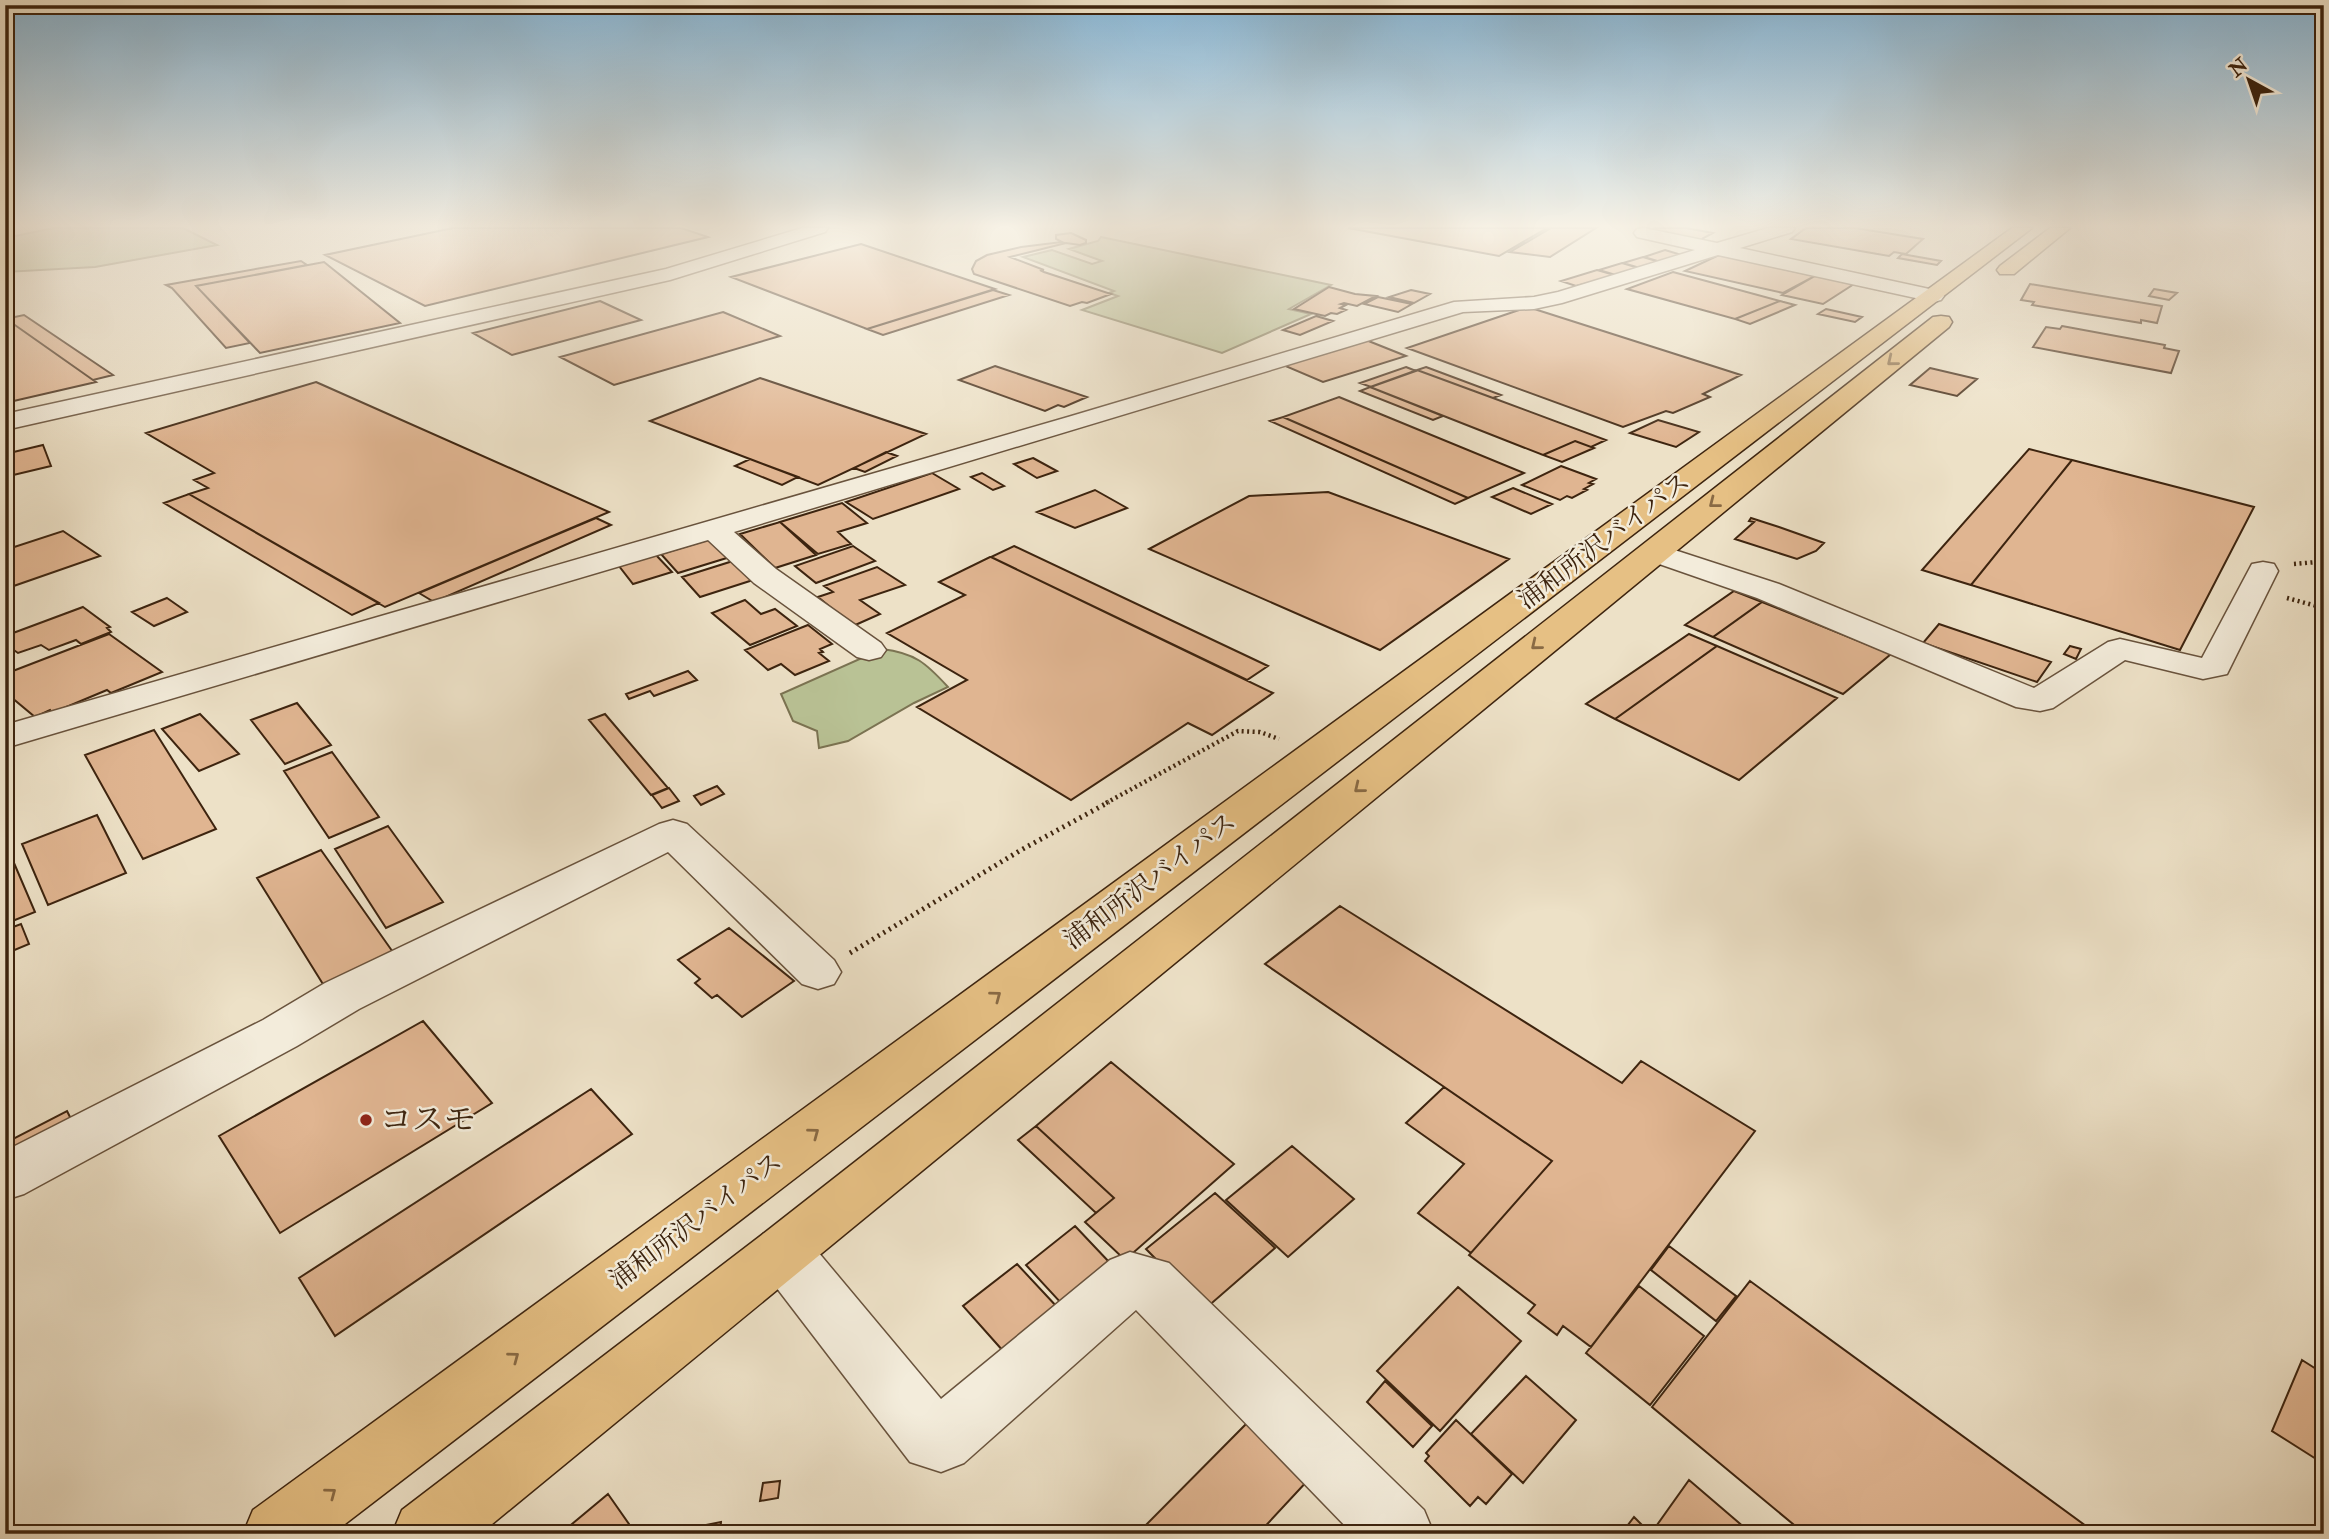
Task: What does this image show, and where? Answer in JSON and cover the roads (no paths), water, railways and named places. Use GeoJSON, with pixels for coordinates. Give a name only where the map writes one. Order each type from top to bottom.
{"type":"FeatureCollection","features":[{"type":"Feature","properties":{"kind":"highway","name":"浦和所沢バイパス"},"geometry":{"type":"LineString","coordinates":[[276,1534],[1929,300]]}},
{"type":"Feature","properties":{"kind":"highway","name":"浦和所沢バイパス"},"geometry":{"type":"LineString","coordinates":[[426,1534],[783,1252],[1971,300]]}},
{"type":"Feature","properties":{"kind":"street"},"geometry":{"type":"LineString","coordinates":[[5,422],[554,300]]}},
{"type":"Feature","properties":{"kind":"street"},"geometry":{"type":"LineString","coordinates":[[9,731],[713,530],[1482,300]]}},
{"type":"Feature","properties":{"kind":"street"},"geometry":{"type":"LineString","coordinates":[[1461,306],[1534,303],[1549,300]]}},
{"type":"Feature","properties":{"kind":"street"},"geometry":{"type":"LineString","coordinates":[[713,530],[765,576],[869,650]]}},
{"type":"Feature","properties":{"kind":"street"},"geometry":{"type":"LineString","coordinates":[[1653,552],[1768,591],[2029,699],[2040,700],[2120,649],[2203,669],[2215,667],[2263,571]]}},
{"type":"Feature","properties":{"kind":"street"},"geometry":{"type":"LineString","coordinates":[[5,1177],[268,1040],[342,996],[673,833],[818,972]]}},
{"type":"Feature","properties":{"kind":"street"},"geometry":{"type":"LineString","coordinates":[[783,1252],[933,1439],[942,1440],[1130,1279],[1148,1282],[1399,1534]]}},
{"type":"Feature","properties":{"kind":"place","name":"コスモ"},"geometry":{"type":"Point","coordinates":[366,1120]}}]}
